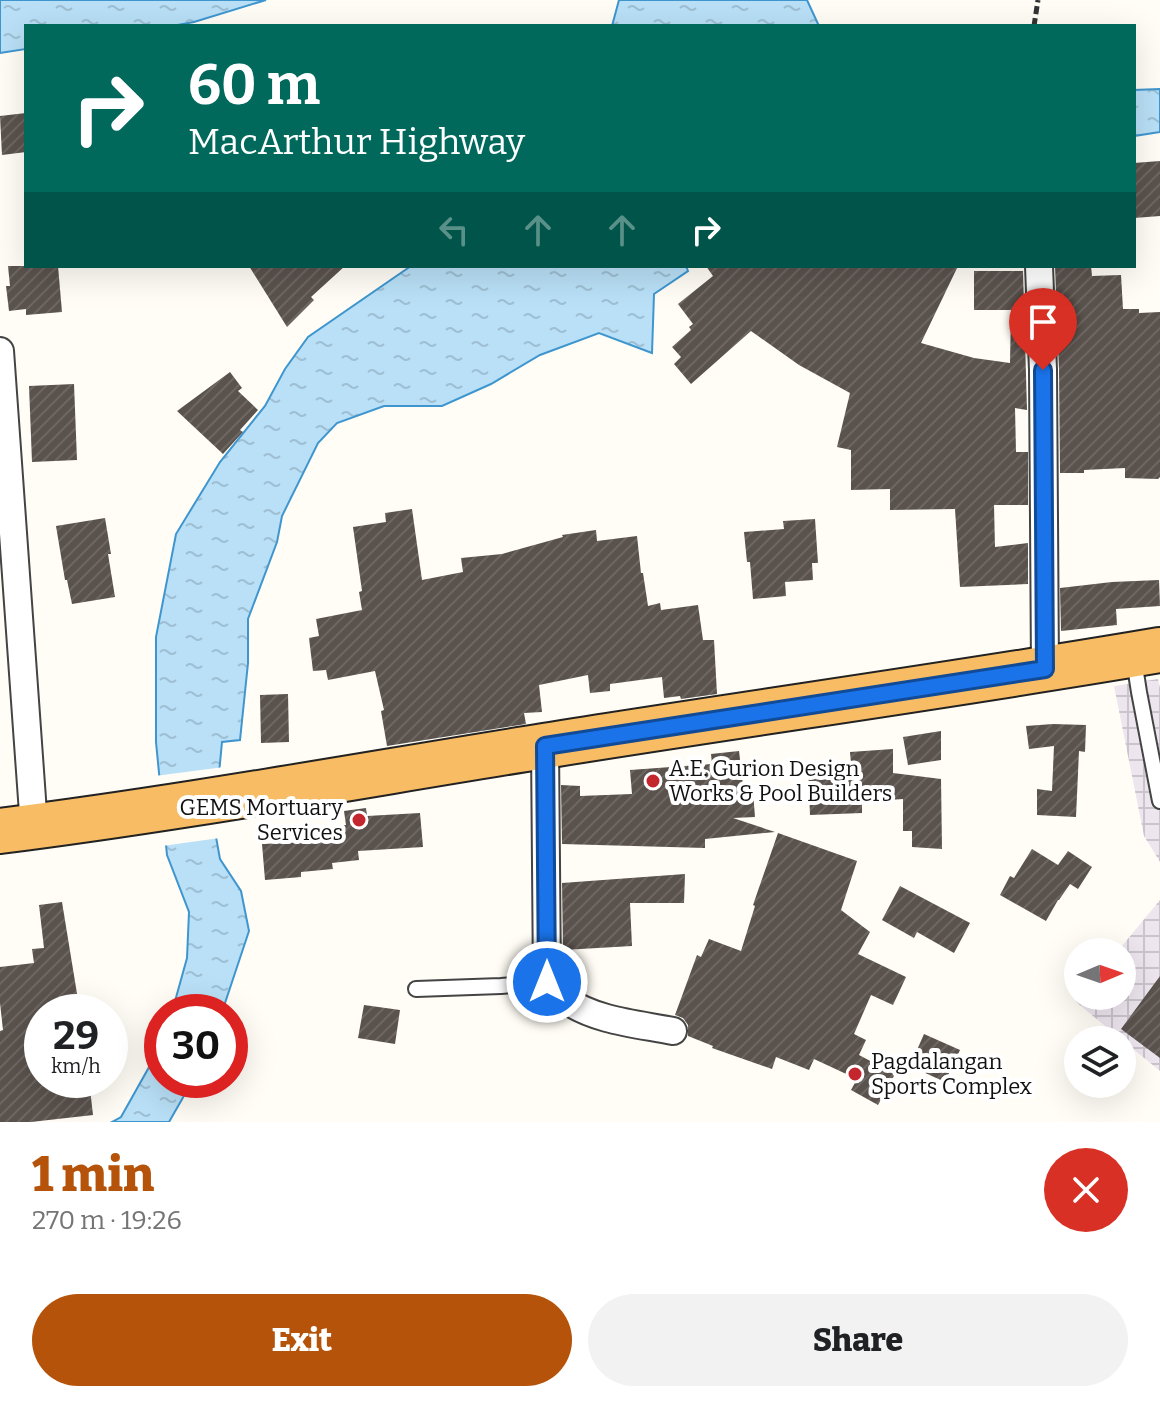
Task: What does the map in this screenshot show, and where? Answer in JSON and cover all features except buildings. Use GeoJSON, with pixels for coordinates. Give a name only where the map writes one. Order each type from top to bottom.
{"type":"FeatureCollection","features":[{"type":"Feature","properties":{"kind":"highway"},"geometry":{"type":"LineString","coordinates":[[29,827],[295,788],[1147,652]]}},
{"type":"Feature","properties":{"kind":"street"},"geometry":{"type":"LineString","coordinates":[[1039,268],[1043,370],[1045,669]]}},
{"type":"Feature","properties":{"kind":"street"},"geometry":{"type":"LineString","coordinates":[[0,351],[29,827]]}},
{"type":"Feature","properties":{"kind":"street"},"geometry":{"type":"LineString","coordinates":[[545,746],[547,982],[567,1000],[595,1013],[673,1031]]}},
{"type":"Feature","properties":{"kind":"lane"},"geometry":{"type":"LineString","coordinates":[[1147,652],[1139,692],[1160,801]]}},
{"type":"Feature","properties":{"kind":"lane"},"geometry":{"type":"LineString","coordinates":[[416,989],[547,982]]}},
{"type":"Feature","properties":{"kind":"path"},"geometry":{"type":"LineString","coordinates":[[1034,24],[1038,0]]}},
{"type":"Feature","properties":{"kind":"shaded area"},"geometry":{"type":"Polygon","coordinates":[[[1158,679],[1160,862],[1144,836],[1114,686],[1158,679]]]}},
{"type":"Feature","properties":{"kind":"shaded area"},"geometry":{"type":"Polygon","coordinates":[[[1160,900],[1160,1071],[1136,1051],[1136,1026],[1105,1026],[1086,1010],[1136,1010],[1136,938],[1129,938],[1160,900]]]}},
{"type":"Feature","properties":{"kind":"water"},"geometry":{"type":"Polygon","coordinates":[[[0,0],[266,0],[183,24],[24,24],[24,49],[0,53],[0,0]]]}},
{"type":"Feature","properties":{"kind":"water"},"geometry":{"type":"Polygon","coordinates":[[[619,0],[807,0],[818,24],[613,24],[619,0]]]}},
{"type":"Feature","properties":{"kind":"water"},"geometry":{"type":"Polygon","coordinates":[[[1160,89],[1160,132],[1136,136],[1136,90],[1160,89]]]}},
{"type":"Feature","properties":{"kind":"water"},"geometry":{"type":"Polygon","coordinates":[[[408,268],[687,268],[688,271],[654,294],[652,353],[599,333],[540,355],[491,384],[442,406],[384,406],[337,423],[318,443],[282,516],[277,542],[248,619],[248,663],[240,740],[222,742],[214,826],[220,859],[241,891],[249,931],[228,994],[177,994],[187,958],[189,912],[167,855],[156,742],[156,637],[176,534],[220,462],[265,406],[285,369],[308,337],[408,268]]]}},
{"type":"Feature","properties":{"kind":"water"},"geometry":{"type":"Polygon","coordinates":[[[144,1076],[144,1098],[183,1098],[169,1122],[112,1122],[121,1117],[144,1076]]]}},
{"type":"Feature","properties":{"kind":"pier"},"geometry":{"type":"Polygon","coordinates":[[[224,767],[218,826],[220,838],[162,846],[155,776],[224,767]]]}},
{"type":"Feature","properties":{"kind":"place","name":"A.E. Gurion Design Works & Pool Builders"},"geometry":{"type":"Point","coordinates":[653,781]}},
{"type":"Feature","properties":{"kind":"place","name":"GEMS Mortuary Services"},"geometry":{"type":"Point","coordinates":[359,820]}},
{"type":"Feature","properties":{"kind":"place","name":"Pagdalangan Sports Complex"},"geometry":{"type":"Point","coordinates":[855,1074]}},
{"type":"Feature","properties":{"kind":"route"},"geometry":{"type":"LineString","coordinates":[[547,982],[545,746],[1045,669],[1043,370]]}}]}
